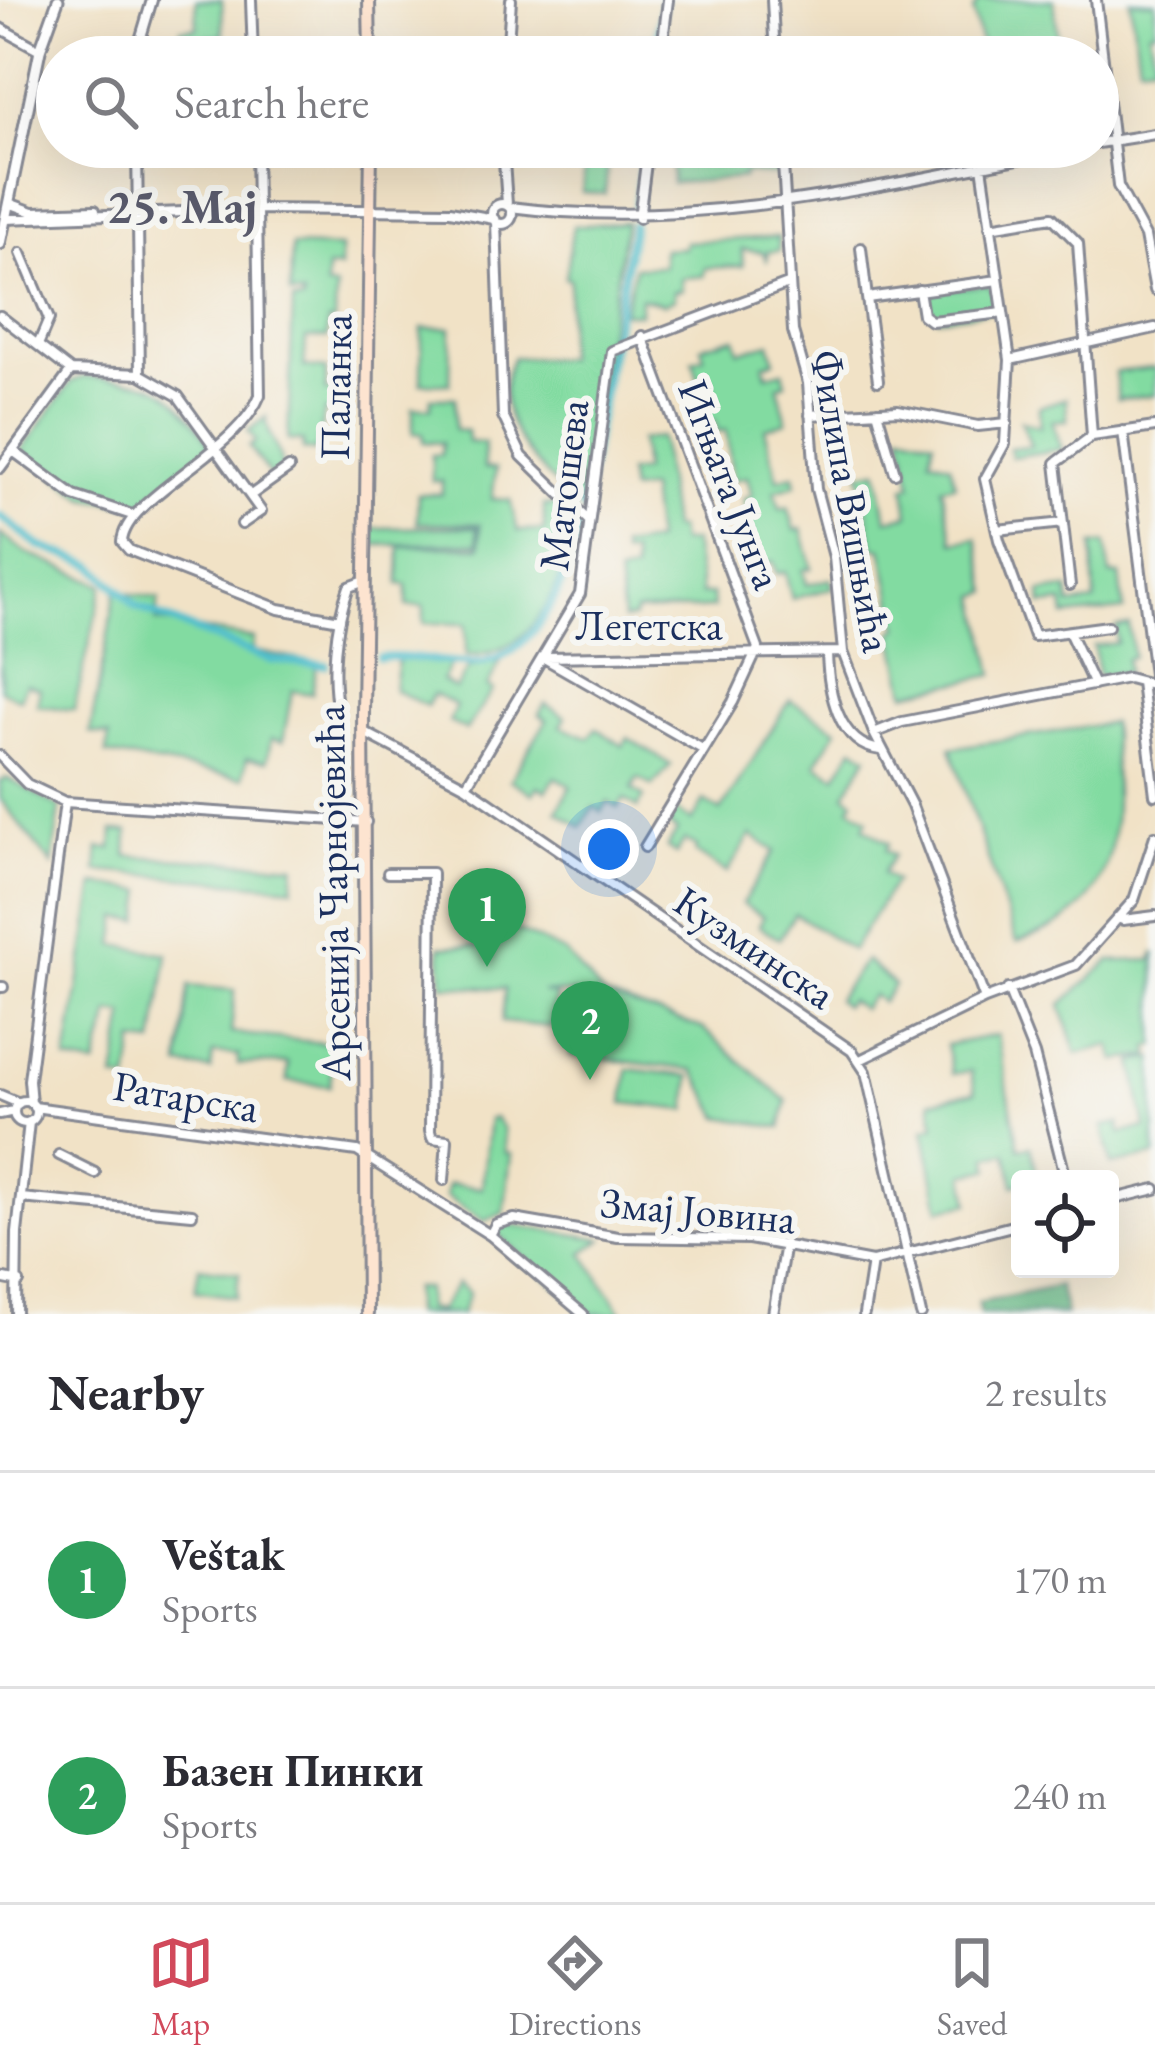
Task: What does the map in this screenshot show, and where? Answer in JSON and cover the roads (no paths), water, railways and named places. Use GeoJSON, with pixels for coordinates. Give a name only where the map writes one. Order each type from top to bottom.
{"type":"FeatureCollection","features":[{"type":"Feature","properties":{"kind":"main road"},"geometry":{"type":"LineString","coordinates":[[369,0],[370,36]]}},
{"type":"Feature","properties":{"kind":"main road","name":"Паланка"},"geometry":{"type":"LineString","coordinates":[[365,629],[371,168]]}},
{"type":"Feature","properties":{"kind":"main road","name":"Арсенија Чарнојевића"},"geometry":{"type":"LineString","coordinates":[[365,629],[368,1314]]}},
{"type":"Feature","properties":{"kind":"street"},"geometry":{"type":"LineString","coordinates":[[45,36],[58,0]]}},
{"type":"Feature","properties":{"kind":"street"},"geometry":{"type":"LineString","coordinates":[[141,36],[152,0]]}},
{"type":"Feature","properties":{"kind":"street"},"geometry":{"type":"LineString","coordinates":[[251,0],[252,36]]}},
{"type":"Feature","properties":{"kind":"street"},"geometry":{"type":"LineString","coordinates":[[508,36],[511,0]]}},
{"type":"Feature","properties":{"kind":"street"},"geometry":{"type":"LineString","coordinates":[[664,36],[668,0]]}},
{"type":"Feature","properties":{"kind":"street"},"geometry":{"type":"LineString","coordinates":[[772,0],[774,36]]}},
{"type":"Feature","properties":{"kind":"street"},"geometry":{"type":"LineString","coordinates":[[1096,0],[1100,36]]}},
{"type":"Feature","properties":{"kind":"street"},"geometry":{"type":"LineString","coordinates":[[0,28],[36,48]]}},
{"type":"Feature","properties":{"kind":"street"},"geometry":{"type":"LineString","coordinates":[[0,244],[36,70]]}},
{"type":"Feature","properties":{"kind":"street"},"geometry":{"type":"LineString","coordinates":[[1119,140],[1155,134]]}},
{"type":"Feature","properties":{"kind":"street"},"geometry":{"type":"LineString","coordinates":[[138,168],[140,374]]}},
{"type":"Feature","properties":{"kind":"street"},"geometry":{"type":"LineString","coordinates":[[257,168],[260,395],[244,428],[132,515],[122,537],[129,550],[263,604],[340,620]]}},
{"type":"Feature","properties":{"kind":"street"},"geometry":{"type":"LineString","coordinates":[[500,258],[509,220],[502,206],[502,168]]}},
{"type":"Feature","properties":{"kind":"street"},"geometry":{"type":"LineString","coordinates":[[639,218],[645,168]]}},
{"type":"Feature","properties":{"kind":"street","name":"Филипа Вишњића"},"geometry":{"type":"LineString","coordinates":[[784,168],[788,284],[843,652],[882,751],[912,806],[985,999]]}},
{"type":"Feature","properties":{"kind":"street"},"geometry":{"type":"LineString","coordinates":[[6,219],[258,209],[457,212],[502,206],[538,213],[639,218],[787,203],[971,168]]}},
{"type":"Feature","properties":{"kind":"street"},"geometry":{"type":"LineString","coordinates":[[982,168],[1010,360],[1005,443],[985,479],[997,530],[1034,636],[1108,626]]}},
{"type":"Feature","properties":{"kind":"street"},"geometry":{"type":"LineString","coordinates":[[1116,168],[1118,186],[1145,236],[1155,290]]}},
{"type":"Feature","properties":{"kind":"street"},"geometry":{"type":"LineString","coordinates":[[9,203],[33,212],[77,208],[108,213]]}},
{"type":"Feature","properties":{"kind":"street"},"geometry":{"type":"LineString","coordinates":[[502,206],[495,220],[503,416],[521,456],[590,522]]}},
{"type":"Feature","properties":{"kind":"street"},"geometry":{"type":"LineString","coordinates":[[457,212],[495,220],[538,213]]}},
{"type":"Feature","properties":{"kind":"street"},"geometry":{"type":"LineString","coordinates":[[990,226],[1042,216],[1058,220],[1072,233],[1080,253],[1092,436]]}},
{"type":"Feature","properties":{"kind":"street"},"geometry":{"type":"LineString","coordinates":[[861,248],[878,381]]}},
{"type":"Feature","properties":{"kind":"street"},"geometry":{"type":"LineString","coordinates":[[20,253],[49,319],[38,345]]}},
{"type":"Feature","properties":{"kind":"street"},"geometry":{"type":"LineString","coordinates":[[866,298],[998,280]]}},
{"type":"Feature","properties":{"kind":"street","name":"Матошева"},"geometry":{"type":"LineString","coordinates":[[466,786],[580,594],[614,347],[788,284]]}},
{"type":"Feature","properties":{"kind":"street"},"geometry":{"type":"LineString","coordinates":[[919,290],[922,314],[931,321],[1004,313]]}},
{"type":"Feature","properties":{"kind":"street"},"geometry":{"type":"LineString","coordinates":[[0,316],[71,371],[140,374],[178,396],[261,511],[242,524]]}},
{"type":"Feature","properties":{"kind":"street"},"geometry":{"type":"LineString","coordinates":[[1010,360],[1155,328]]}},
{"type":"Feature","properties":{"kind":"street","name":"Игњата Јунга"},"geometry":{"type":"LineString","coordinates":[[642,336],[754,626],[757,655]]}},
{"type":"Feature","properties":{"kind":"street"},"geometry":{"type":"LineString","coordinates":[[0,468],[71,371]]}},
{"type":"Feature","properties":{"kind":"street"},"geometry":{"type":"LineString","coordinates":[[810,416],[908,410],[978,426],[1007,423]]}},
{"type":"Feature","properties":{"kind":"street"},"geometry":{"type":"LineString","coordinates":[[878,411],[895,473]]}},
{"type":"Feature","properties":{"kind":"street"},"geometry":{"type":"LineString","coordinates":[[1070,585],[1056,460],[1083,447],[1092,436],[1155,427]]}},
{"type":"Feature","properties":{"kind":"street"},"geometry":{"type":"LineString","coordinates":[[874,733],[902,722],[1094,685],[1155,683],[1150,611],[1123,431]]}},
{"type":"Feature","properties":{"kind":"street"},"geometry":{"type":"LineString","coordinates":[[14,451],[74,496],[132,515]]}},
{"type":"Feature","properties":{"kind":"street"},"geometry":{"type":"LineString","coordinates":[[251,495],[289,468]]}},
{"type":"Feature","properties":{"kind":"street"},"geometry":{"type":"LineString","coordinates":[[997,530],[1063,524]]}},
{"type":"Feature","properties":{"kind":"street"},"geometry":{"type":"LineString","coordinates":[[339,716],[335,663],[340,620],[349,586],[365,581]]}},
{"type":"Feature","properties":{"kind":"street"},"geometry":{"type":"LineString","coordinates":[[1070,634],[1094,685]]}},
{"type":"Feature","properties":{"kind":"street"},"geometry":{"type":"LineString","coordinates":[[827,652],[827,675],[845,729],[856,742],[882,751]]}},
{"type":"Feature","properties":{"kind":"street","name":"Легетска"},"geometry":{"type":"LineString","coordinates":[[544,658],[843,652]]}},
{"type":"Feature","properties":{"kind":"street"},"geometry":{"type":"LineString","coordinates":[[645,848],[757,655]]}},
{"type":"Feature","properties":{"kind":"street"},"geometry":{"type":"LineString","coordinates":[[544,658],[704,750]]}},
{"type":"Feature","properties":{"kind":"street"},"geometry":{"type":"LineString","coordinates":[[1141,682],[1155,795]]}},
{"type":"Feature","properties":{"kind":"street","name":"Кузминска"},"geometry":{"type":"LineString","coordinates":[[364,732],[466,786],[860,1060],[921,1314]]}},
{"type":"Feature","properties":{"kind":"street"},"geometry":{"type":"LineString","coordinates":[[365,758],[384,741]]}},
{"type":"Feature","properties":{"kind":"street"},"geometry":{"type":"LineString","coordinates":[[0,757],[27,784],[65,802],[368,823]]}},
{"type":"Feature","properties":{"kind":"street"},"geometry":{"type":"LineString","coordinates":[[16,1314],[27,1153],[23,1111],[65,802]]}},
{"type":"Feature","properties":{"kind":"street"},"geometry":{"type":"LineString","coordinates":[[860,1060],[985,999],[1076,964],[1121,920],[1148,871],[1155,836]]}},
{"type":"Feature","properties":{"kind":"street"},"geometry":{"type":"LineString","coordinates":[[388,873],[432,873],[430,1131],[432,1138],[447,1140],[444,1180]]}},
{"type":"Feature","properties":{"kind":"street"},"geometry":{"type":"LineString","coordinates":[[1121,920],[1155,916]]}},
{"type":"Feature","properties":{"kind":"street"},"geometry":{"type":"LineString","coordinates":[[1008,989],[1043,1085],[1064,1170]]}},
{"type":"Feature","properties":{"kind":"street"},"geometry":{"type":"LineString","coordinates":[[0,1097],[23,1111]]}},
{"type":"Feature","properties":{"kind":"street","name":"Ратарска"},"geometry":{"type":"LineString","coordinates":[[0,1117],[68,1108],[366,1156]]}},
{"type":"Feature","properties":{"kind":"street"},"geometry":{"type":"LineString","coordinates":[[59,1156],[95,1172]]}},
{"type":"Feature","properties":{"kind":"street"},"geometry":{"type":"LineString","coordinates":[[366,1156],[490,1235],[583,1314]]}},
{"type":"Feature","properties":{"kind":"street"},"geometry":{"type":"LineString","coordinates":[[1119,1198],[1155,1189]]}},
{"type":"Feature","properties":{"kind":"street"},"geometry":{"type":"LineString","coordinates":[[21,1198],[192,1214]]}},
{"type":"Feature","properties":{"kind":"street","name":"Змај Јовина"},"geometry":{"type":"LineString","coordinates":[[490,1235],[496,1224],[514,1219],[601,1235],[785,1244],[872,1262],[1011,1226]]}},
{"type":"Feature","properties":{"kind":"street"},"geometry":{"type":"LineString","coordinates":[[772,1314],[785,1244]]}},
{"type":"Feature","properties":{"kind":"street"},"geometry":{"type":"LineString","coordinates":[[864,1314],[872,1262]]}},
{"type":"Feature","properties":{"kind":"street"},"geometry":{"type":"LineString","coordinates":[[0,1278],[19,1282]]}},
{"type":"Feature","properties":{"kind":"waterway"},"geometry":{"type":"LineString","coordinates":[[658,36],[663,0]]}},
{"type":"Feature","properties":{"kind":"waterway"},"geometry":{"type":"LineString","coordinates":[[635,211],[641,168]]}},
{"type":"Feature","properties":{"kind":"waterway"},"geometry":{"type":"LineString","coordinates":[[583,509],[633,225]]}},
{"type":"Feature","properties":{"kind":"waterway"},"geometry":{"type":"LineString","coordinates":[[0,516],[40,546],[93,565],[137,607],[269,660],[326,665]]}},
{"type":"Feature","properties":{"kind":"waterway"},"geometry":{"type":"LineString","coordinates":[[379,658],[474,663],[516,647],[548,611],[582,521]]}},
{"type":"Feature","properties":{"kind":"place","name":"Veštak"},"geometry":{"type":"Point","coordinates":[487,967]}},
{"type":"Feature","properties":{"kind":"place","name":"Базен Пинки"},"geometry":{"type":"Point","coordinates":[590,1080]}},
{"type":"Feature","properties":{"kind":"district","name":"25. Мај"},"geometry":{"type":"Point","coordinates":[182,206]}}]}
